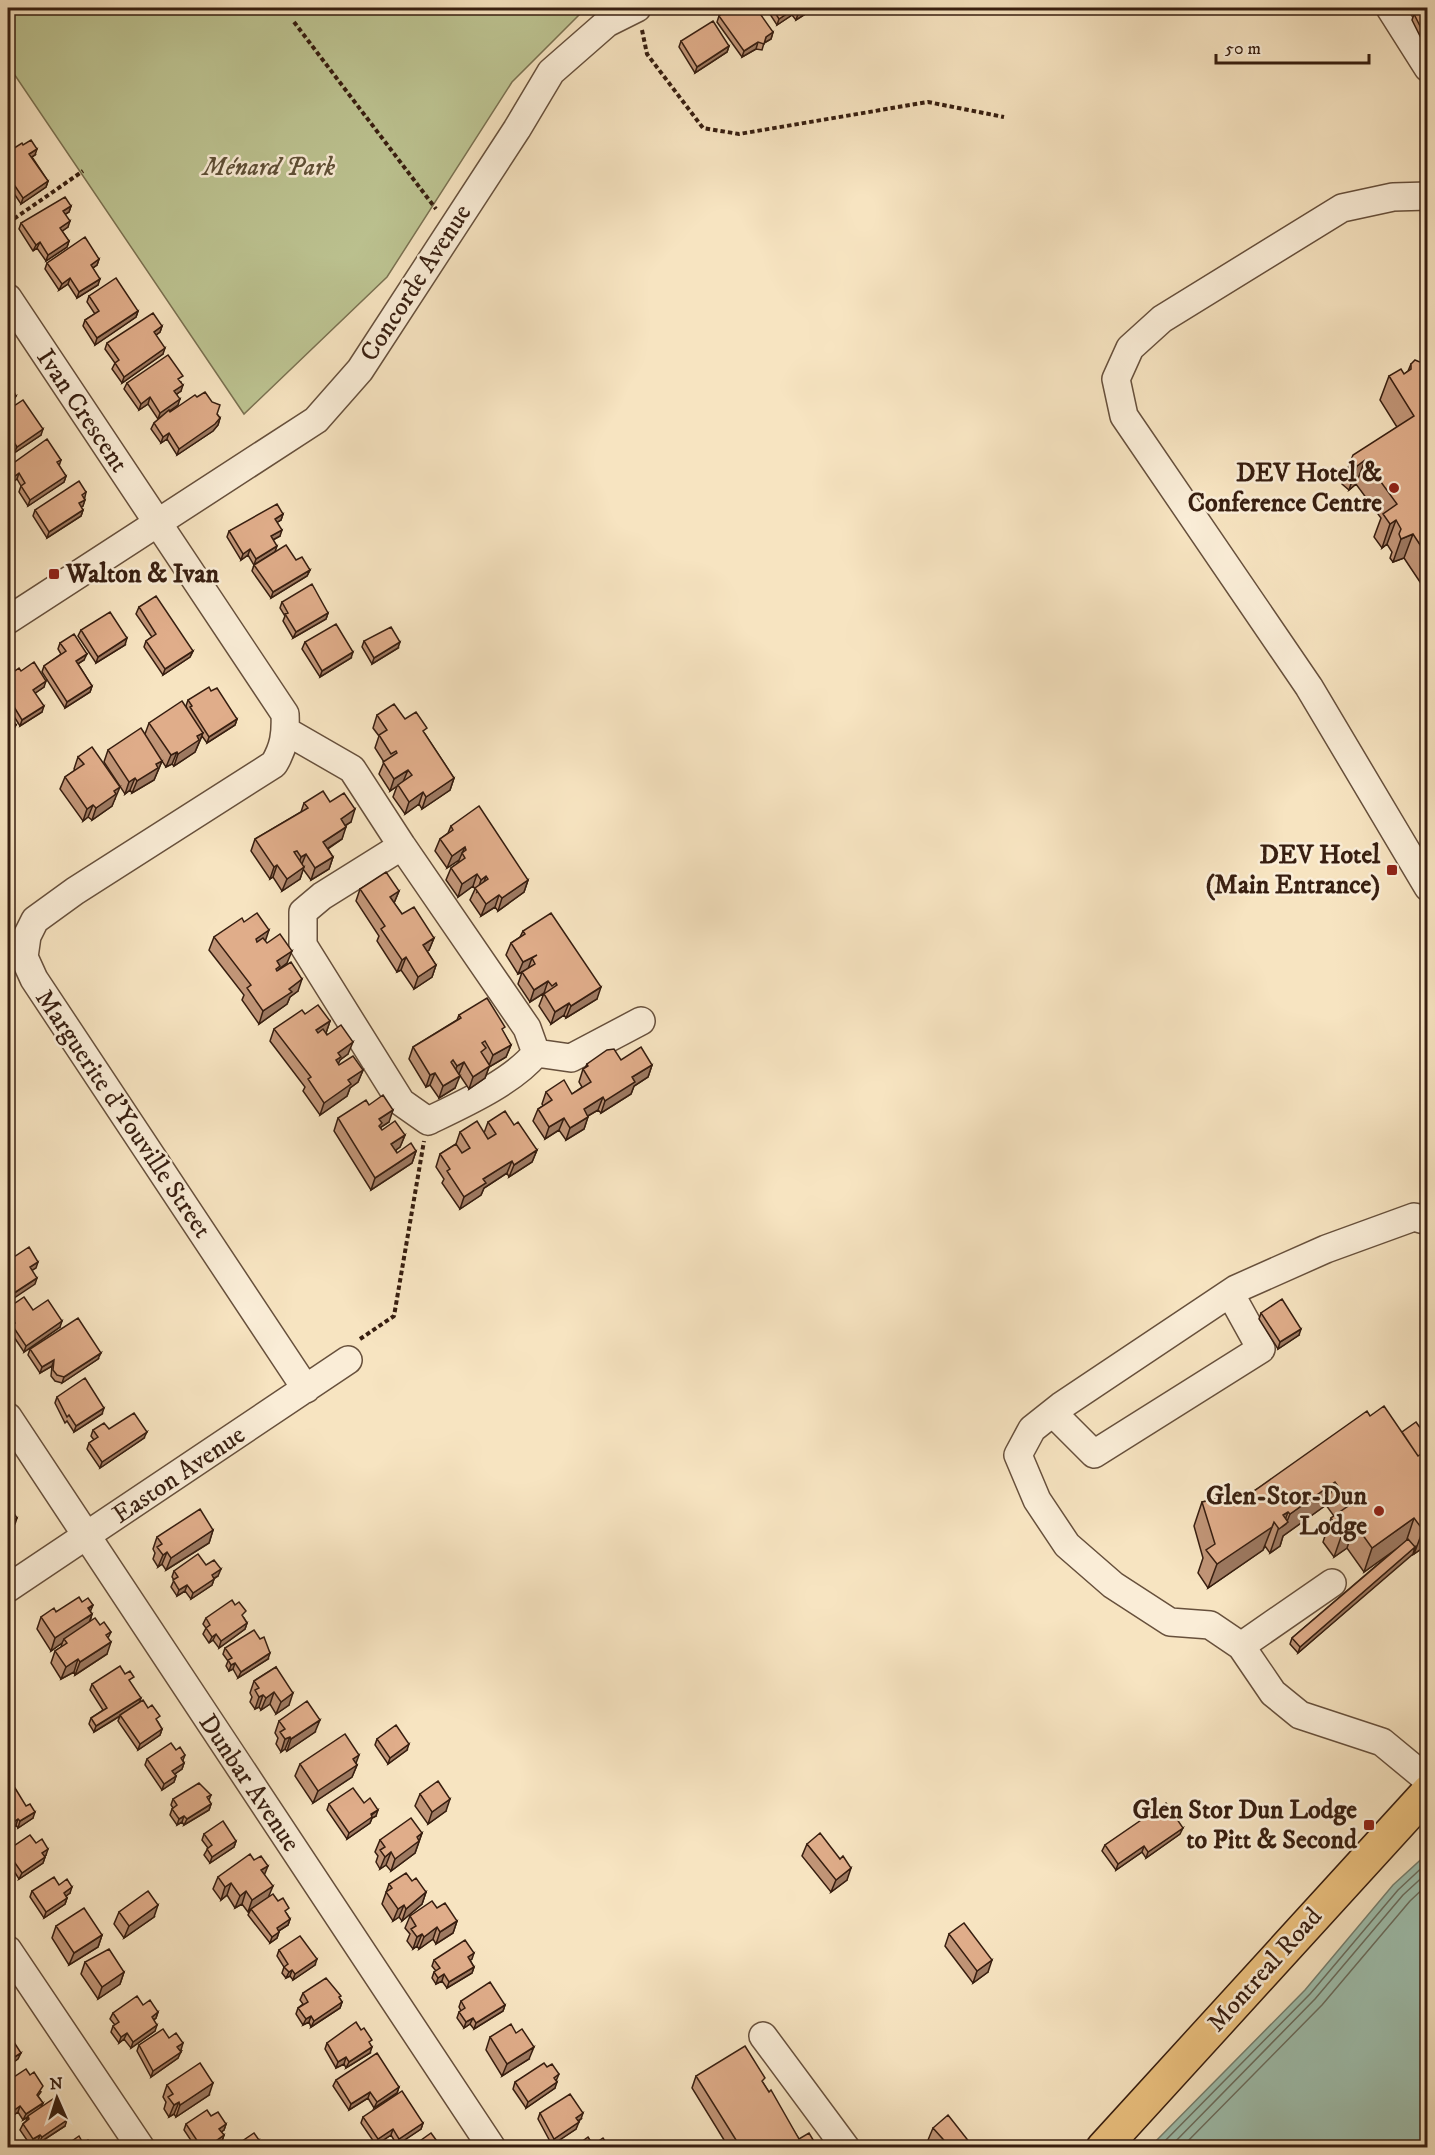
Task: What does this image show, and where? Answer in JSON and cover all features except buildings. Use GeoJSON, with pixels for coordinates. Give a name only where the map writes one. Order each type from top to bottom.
{"type":"FeatureCollection","features":[{"type":"Feature","properties":{"kind":"main road","name":"Montreal Road"},"geometry":{"type":"LineString","coordinates":[[1103,2148],[1428,1792]]}},
{"type":"Feature","properties":{"kind":"street"},"geometry":{"type":"LineString","coordinates":[[1390,8],[1428,68]]}},
{"type":"Feature","properties":{"kind":"street","name":"Concorde Avenue"},"geometry":{"type":"LineString","coordinates":[[8,620],[316,420],[360,370],[517,129],[550,72],[607,23],[639,18]]}},
{"type":"Feature","properties":{"kind":"street"},"geometry":{"type":"LineString","coordinates":[[1428,196],[1393,197],[1341,208],[1162,319],[1130,348],[1116,380],[1124,416],[1309,687],[1428,887]]}},
{"type":"Feature","properties":{"kind":"street","name":"Ivan Crescent"},"geometry":{"type":"LineString","coordinates":[[8,298],[157,523]]}},
{"type":"Feature","properties":{"kind":"street"},"geometry":{"type":"LineString","coordinates":[[157,523],[277,700],[285,714],[286,731],[352,769],[526,1028],[536,1053]]}},
{"type":"Feature","properties":{"kind":"street","name":"Marguerite d'Youville Street"},"geometry":{"type":"LineString","coordinates":[[286,731],[283,749],[274,764],[75,891],[35,920],[27,936],[24,957],[34,979],[306,1389]]}},
{"type":"Feature","properties":{"kind":"street"},"geometry":{"type":"LineString","coordinates":[[402,846],[322,896],[303,912],[303,945],[401,1102],[428,1120],[456,1108],[526,1065],[536,1053]]}},
{"type":"Feature","properties":{"kind":"street"},"geometry":{"type":"LineString","coordinates":[[536,1053],[572,1058],[641,1021]]}},
{"type":"Feature","properties":{"kind":"street"},"geometry":{"type":"LineString","coordinates":[[1428,1221],[1414,1217],[1326,1249],[1230,1293],[1032,1429],[1018,1455],[1037,1500],[1067,1545],[1113,1585],[1170,1622],[1210,1625],[1241,1646],[1273,1693],[1300,1715],[1382,1742],[1428,1780]]}},
{"type":"Feature","properties":{"kind":"street"},"geometry":{"type":"LineString","coordinates":[[1053,1413],[1094,1454],[1261,1349],[1230,1293]]}},
{"type":"Feature","properties":{"kind":"street","name":"Easton Avenue"},"geometry":{"type":"LineString","coordinates":[[8,1588],[306,1389],[354,1350]]}},
{"type":"Feature","properties":{"kind":"street","name":"Dunbar Avenue"},"geometry":{"type":"LineString","coordinates":[[8,1417],[492,2148]]}},
{"type":"Feature","properties":{"kind":"street"},"geometry":{"type":"LineString","coordinates":[[1241,1646],[1332,1583]]}},
{"type":"Feature","properties":{"kind":"street"},"geometry":{"type":"LineString","coordinates":[[8,1950],[141,2148]]}},
{"type":"Feature","properties":{"kind":"street"},"geometry":{"type":"LineString","coordinates":[[763,2036],[846,2148]]}},
{"type":"Feature","properties":{"kind":"path"},"geometry":{"type":"LineString","coordinates":[[639,18],[647,54],[703,128],[739,134],[928,102],[1004,117]]}},
{"type":"Feature","properties":{"kind":"path"},"geometry":{"type":"LineString","coordinates":[[294,22],[436,209]]}},
{"type":"Feature","properties":{"kind":"path"},"geometry":{"type":"LineString","coordinates":[[8,223],[83,171]]}},
{"type":"Feature","properties":{"kind":"path"},"geometry":{"type":"LineString","coordinates":[[354,1350],[394,1316],[428,1120]]}},
{"type":"Feature","properties":{"kind":"green space","name":"Ménard Park"},"geometry":{"type":"Polygon","coordinates":[[[8,8],[586,8],[512,82],[387,277],[244,414],[8,65],[8,8]]]}},
{"type":"Feature","properties":{"kind":"water"},"geometry":{"type":"Polygon","coordinates":[[[1427,1854],[1427,2147],[1150,2147],[1305,1990],[1393,1885],[1427,1854]]]}},
{"type":"Feature","properties":{"kind":"place","name":"DEV Hotel & Conference Centre"},"geometry":{"type":"Point","coordinates":[1394,488]}},
{"type":"Feature","properties":{"kind":"place","name":"Walton & Ivan"},"geometry":{"type":"Point","coordinates":[54,574]}},
{"type":"Feature","properties":{"kind":"place","name":"DEV Hotel (Main Entrance)"},"geometry":{"type":"Point","coordinates":[1392,870]}},
{"type":"Feature","properties":{"kind":"place","name":"Glen-Stor-Dun Lodge"},"geometry":{"type":"Point","coordinates":[1379,1511]}},
{"type":"Feature","properties":{"kind":"place","name":"Glen Stor Dun Lodge to Pitt & Second"},"geometry":{"type":"Point","coordinates":[1369,1825]}}]}
